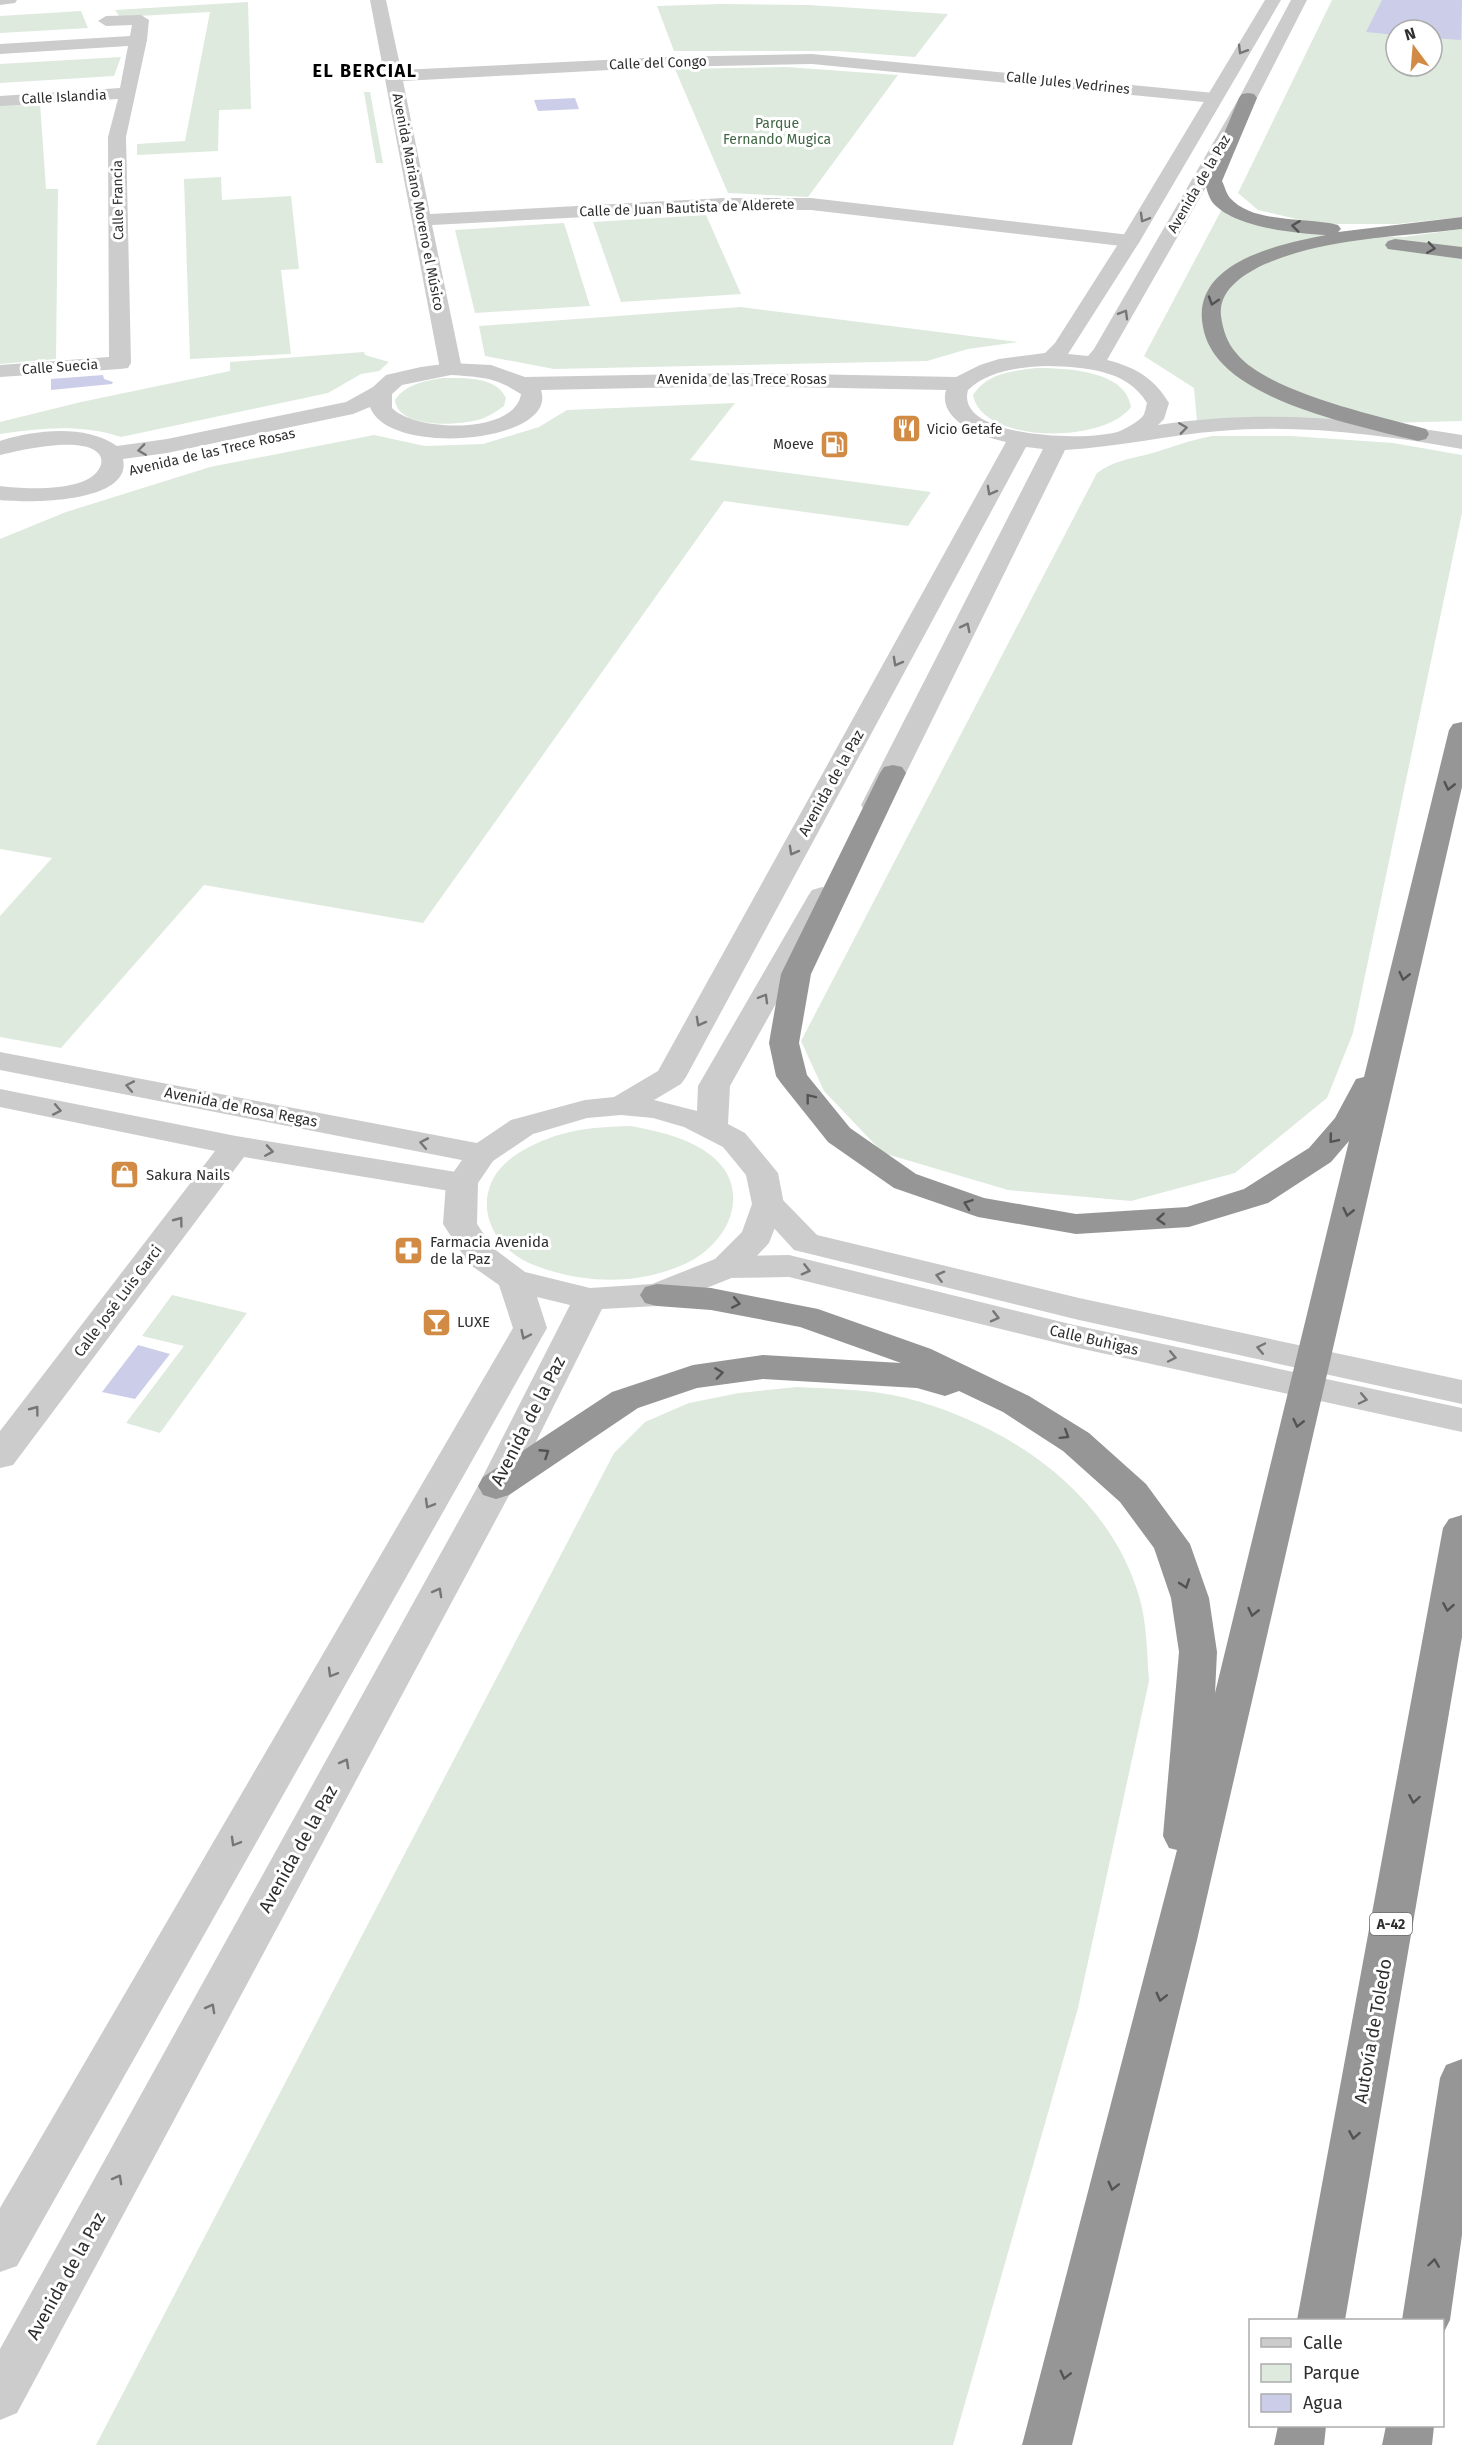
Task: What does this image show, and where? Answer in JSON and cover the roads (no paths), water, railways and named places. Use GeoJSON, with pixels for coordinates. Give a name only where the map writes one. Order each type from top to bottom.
{"type":"FeatureCollection","features":[{"type":"Feature","properties":{"kind":"highway"},"geometry":{"type":"LineString","coordinates":[[1248,98],[1214,181],[1221,200],[1241,212],[1287,226],[1346,230],[1438,226]]}},
{"type":"Feature","properties":{"kind":"highway"},"geometry":{"type":"LineString","coordinates":[[1417,427],[1336,411],[1272,388],[1238,366],[1218,345],[1209,307],[1218,289],[1237,271],[1286,249],[1326,240],[1462,223]]}},
{"type":"Feature","properties":{"kind":"highway"},"geometry":{"type":"LineString","coordinates":[[1417,427],[1318,396],[1269,368],[1234,338],[1229,307],[1244,280],[1260,271],[1303,255],[1343,248],[1410,245],[1462,253]]}},
{"type":"Feature","properties":{"kind":"highway"},"geometry":{"type":"LineString","coordinates":[[1047,2445],[1176,1940],[1462,730]]}},
{"type":"Feature","properties":{"kind":"highway"},"geometry":{"type":"LineString","coordinates":[[893,773],[854,859],[796,974],[784,1043],[792,1076],[839,1135],[905,1181],[978,1207],[1076,1224],[1189,1217],[1256,1196],[1320,1155],[1348,1121],[1385,1053]]}},
{"type":"Feature","properties":{"kind":"highway"},"geometry":{"type":"LineString","coordinates":[[657,1294],[711,1299],[806,1317],[919,1357],[1016,1404],[1076,1442],[1133,1493],[1171,1544],[1190,1598],[1198,1652],[1176,1940]]}},
{"type":"Feature","properties":{"kind":"highway"},"geometry":{"type":"LineString","coordinates":[[496,1486],[625,1400],[693,1377],[763,1366],[918,1376],[1016,1404]]}},
{"type":"Feature","properties":{"kind":"highway","name":"Autovía de Toledo"},"geometry":{"type":"LineString","coordinates":[[1321,2319],[1462,1528]]}},
{"type":"Feature","properties":{"kind":"highway"},"geometry":{"type":"LineString","coordinates":[[1426,2319],[1462,2078]]}},
{"type":"Feature","properties":{"kind":"highway"},"geometry":{"type":"LineString","coordinates":[[1299,2445],[1302,2427]]}},
{"type":"Feature","properties":{"kind":"highway"},"geometry":{"type":"LineString","coordinates":[[1407,2445],[1410,2427]]}},
{"type":"Feature","properties":{"kind":"street"},"geometry":{"type":"LineString","coordinates":[[0,0],[9,0]]}},
{"type":"Feature","properties":{"kind":"street","name":"Avenida Mariano Moreno el Músico"},"geometry":{"type":"LineString","coordinates":[[378,0],[451,369]]}},
{"type":"Feature","properties":{"kind":"street"},"geometry":{"type":"LineString","coordinates":[[1050,360],[1063,346],[1130,241],[1273,0]]}},
{"type":"Feature","properties":{"kind":"street","name":"Avenida de la Paz"},"geometry":{"type":"LineString","coordinates":[[1094,364],[1248,98],[1299,0]]}},
{"type":"Feature","properties":{"kind":"street"},"geometry":{"type":"LineString","coordinates":[[0,49],[138,40],[141,20],[102,14],[105,42]]}},
{"type":"Feature","properties":{"kind":"street","name":"Calle Francia"},"geometry":{"type":"LineString","coordinates":[[120,363],[117,136],[138,40]]}},
{"type":"Feature","properties":{"kind":"street","name":"Calle del Congo"},"geometry":{"type":"LineString","coordinates":[[393,76],[665,62],[812,60],[922,68]]}},
{"type":"Feature","properties":{"kind":"street","name":"Calle Jules Vedrines"},"geometry":{"type":"LineString","coordinates":[[922,68],[1214,98]]}},
{"type":"Feature","properties":{"kind":"street","name":"Calle Islandia"},"geometry":{"type":"LineString","coordinates":[[0,101],[128,93]]}},
{"type":"Feature","properties":{"kind":"street","name":"Calle de Juan Bautista de Alderete"},"geometry":{"type":"LineString","coordinates":[[421,220],[724,204],[811,204],[1130,241]]}},
{"type":"Feature","properties":{"kind":"street"},"geometry":{"type":"LineString","coordinates":[[1125,438],[1153,419],[1158,403],[1149,387],[1134,378],[1094,364],[1050,360],[1013,362],[982,371],[958,393],[965,417],[987,430],[1019,439],[1057,444],[1125,438],[1178,429],[1232,424],[1462,428]]}},
{"type":"Feature","properties":{"kind":"street","name":"Calle Suecia"},"geometry":{"type":"LineString","coordinates":[[0,371],[120,363]]}},
{"type":"Feature","properties":{"kind":"street","name":"Avenida de las Trece Rosas"},"geometry":{"type":"LineString","coordinates":[[108,465],[167,446],[353,407],[381,392],[394,380],[421,372],[451,369],[491,370],[527,393],[787,390],[906,396],[958,393]]}},
{"type":"Feature","properties":{"kind":"street"},"geometry":{"type":"LineString","coordinates":[[381,392],[381,410],[391,421]]}},
{"type":"Feature","properties":{"kind":"street","name":"Avenida de las Trece Rosas"},"geometry":{"type":"LineString","coordinates":[[108,465],[354,423],[391,421],[412,428],[451,433],[487,428],[520,417],[527,393]]}},
{"type":"Feature","properties":{"kind":"street"},"geometry":{"type":"LineString","coordinates":[[1417,427],[1462,442]]}},
{"type":"Feature","properties":{"kind":"street"},"geometry":{"type":"LineString","coordinates":[[0,493],[29,497],[81,489],[108,465],[94,443],[68,438],[6,444]]}},
{"type":"Feature","properties":{"kind":"street","name":"Avenida de la Paz"},"geometry":{"type":"LineString","coordinates":[[621,1106],[670,1077],[1019,439]]}},
{"type":"Feature","properties":{"kind":"street"},"geometry":{"type":"LineString","coordinates":[[712,1126],[714,1086],[893,773],[1057,444]]}},
{"type":"Feature","properties":{"kind":"street"},"geometry":{"type":"LineString","coordinates":[[0,509],[29,497]]}},
{"type":"Feature","properties":{"kind":"street","name":"Avenida de Rosa Regas"},"geometry":{"type":"LineString","coordinates":[[0,1061],[482,1154]]}},
{"type":"Feature","properties":{"kind":"street"},"geometry":{"type":"LineString","coordinates":[[0,1098],[236,1146],[462,1183]]}},
{"type":"Feature","properties":{"kind":"street"},"geometry":{"type":"LineString","coordinates":[[621,1106],[654,1109],[712,1126],[734,1140],[762,1173],[768,1204],[757,1236],[727,1267],[657,1294],[590,1299],[514,1280],[480,1256],[460,1224],[462,1183],[482,1154],[522,1127],[585,1108],[621,1106]]}},
{"type":"Feature","properties":{"kind":"street","name":"Calle José Luis Garci"},"geometry":{"type":"LineString","coordinates":[[0,1456],[236,1146]]}},
{"type":"Feature","properties":{"kind":"street","name":"Calle Buhigas"},"geometry":{"type":"LineString","coordinates":[[768,1204],[806,1243],[1076,1323],[1462,1420]]}},
{"type":"Feature","properties":{"kind":"street","name":"Calle Buhigas"},"geometry":{"type":"LineString","coordinates":[[727,1267],[789,1266],[1076,1323],[1462,1392]]}},
{"type":"Feature","properties":{"kind":"street"},"geometry":{"type":"LineString","coordinates":[[0,2252],[531,1328],[514,1280]]}},
{"type":"Feature","properties":{"kind":"street","name":"Avenida de la Paz"},"geometry":{"type":"LineString","coordinates":[[0,2397],[496,1486],[590,1299]]}},
{"type":"Feature","properties":{"kind":"water"},"geometry":{"type":"Polygon","coordinates":[[[1382,0],[1462,0],[1461,40],[1444,39],[1444,18],[1384,18],[1384,34],[1366,32],[1382,0]]]}},
{"type":"Feature","properties":{"kind":"water"},"geometry":{"type":"Polygon","coordinates":[[[575,98],[579,109],[538,111],[534,100],[575,98]]]}},
{"type":"Feature","properties":{"kind":"water"},"geometry":{"type":"Polygon","coordinates":[[[103,375],[104,379],[113,382],[112,384],[51,390],[51,379],[103,375]]]}},
{"type":"Feature","properties":{"kind":"water"},"geometry":{"type":"Polygon","coordinates":[[[138,1345],[170,1354],[135,1399],[102,1392],[138,1345]]]}},
{"type":"Feature","properties":{"kind":"place","name":"Vicio Getafe"},"geometry":{"type":"Point","coordinates":[906,429]}},
{"type":"Feature","properties":{"kind":"place","name":"Moeve"},"geometry":{"type":"Point","coordinates":[835,444]}},
{"type":"Feature","properties":{"kind":"place","name":"Sakura Nails"},"geometry":{"type":"Point","coordinates":[125,1175]}},
{"type":"Feature","properties":{"kind":"place","name":"Farmacia Avenida de la Paz"},"geometry":{"type":"Point","coordinates":[409,1251]}},
{"type":"Feature","properties":{"kind":"place","name":"LUXE"},"geometry":{"type":"Point","coordinates":[436,1322]}},
{"type":"Feature","properties":{"kind":"district","name":"EL BERCIAL"},"geometry":{"type":"Point","coordinates":[365,71]}},
{"type":"Feature","properties":{"kind":"park label","name":"Parque Fernando Mugica"},"geometry":{"type":"Point","coordinates":[777,132]}}]}
